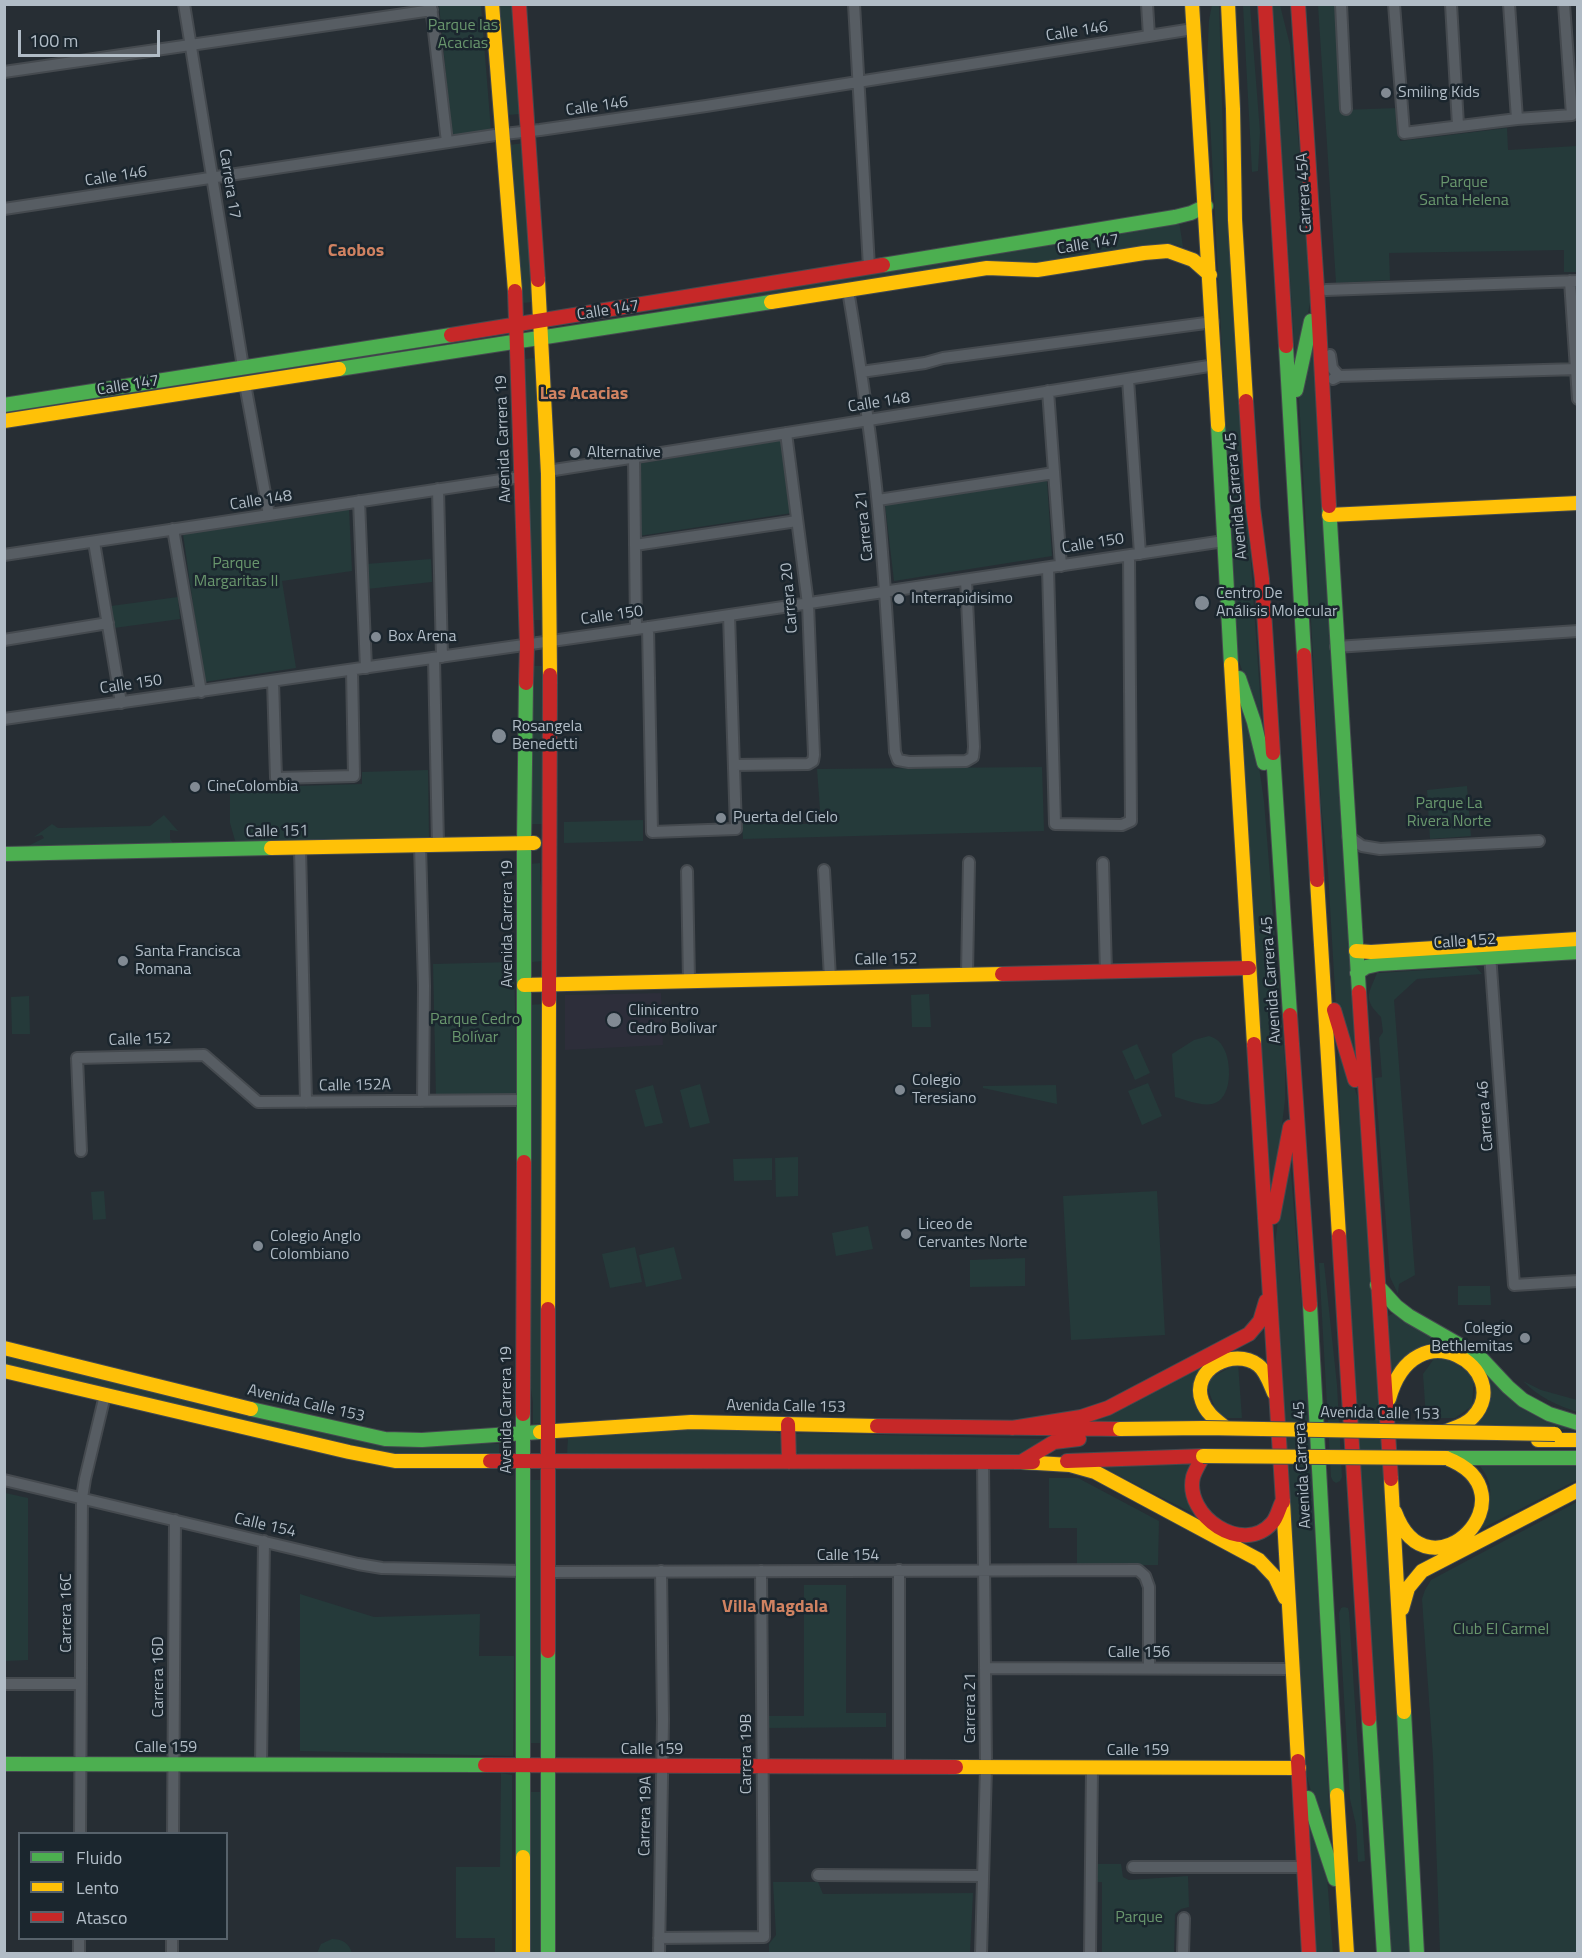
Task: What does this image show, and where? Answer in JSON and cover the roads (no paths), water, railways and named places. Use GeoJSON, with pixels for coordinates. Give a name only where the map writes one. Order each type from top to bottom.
{"type":"FeatureCollection","features":[{"type":"Feature","properties":{"kind":"main road","name":"Avenida Carrera 19"},"geometry":{"type":"LineString","coordinates":[[492,4],[514,269],[527,645],[524,843],[523,1953]]}},
{"type":"Feature","properties":{"kind":"main road"},"geometry":{"type":"LineString","coordinates":[[519,4],[529,132],[548,471],[552,641],[549,842],[548,1953]]}},
{"type":"Feature","properties":{"kind":"main road","name":"Avenida Carrera 45"},"geometry":{"type":"LineString","coordinates":[[1192,4],[1213,322],[1249,968],[1291,1621],[1309,1953]]}},
{"type":"Feature","properties":{"kind":"main road","name":"Avenida Carrera 45"},"geometry":{"type":"LineString","coordinates":[[1228,4],[1236,231],[1252,500],[1262,579],[1311,1315],[1347,1953]]}},
{"type":"Feature","properties":{"kind":"main road"},"geometry":{"type":"LineString","coordinates":[[1265,4],[1384,1953]]}},
{"type":"Feature","properties":{"kind":"main road"},"geometry":{"type":"LineString","coordinates":[[1286,4],[1301,65]]}},
{"type":"Feature","properties":{"kind":"main road"},"geometry":{"type":"LineString","coordinates":[[1298,4],[1301,65],[1321,289],[1322,390],[1336,646],[1392,1497],[1417,1953]]}},
{"type":"Feature","properties":{"kind":"main road"},"geometry":{"type":"LineString","coordinates":[[1199,98],[1207,14]]}},
{"type":"Feature","properties":{"kind":"main road","name":"Calle 147"},"geometry":{"type":"LineString","coordinates":[[4,405],[516,325],[1185,215],[1206,206]]}},
{"type":"Feature","properties":{"kind":"main road","name":"Calle 147"},"geometry":{"type":"LineString","coordinates":[[4,421],[987,268],[1037,270],[1168,251],[1198,263],[1210,275]]}},
{"type":"Feature","properties":{"kind":"main road"},"geometry":{"type":"LineString","coordinates":[[1291,419],[1321,289]]}},
{"type":"Feature","properties":{"kind":"main road"},"geometry":{"type":"LineString","coordinates":[[652,303],[654,320]]}},
{"type":"Feature","properties":{"kind":"main road"},"geometry":{"type":"LineString","coordinates":[[1329,515],[1578,503]]}},
{"type":"Feature","properties":{"kind":"main road"},"geometry":{"type":"LineString","coordinates":[[1230,645],[1254,722],[1278,826]]}},
{"type":"Feature","properties":{"kind":"main road","name":"Calle 151"},"geometry":{"type":"LineString","coordinates":[[4,854],[549,842]]}},
{"type":"Feature","properties":{"kind":"main road","name":"Calle 152"},"geometry":{"type":"LineString","coordinates":[[1357,973],[1366,967],[1379,964],[1578,939]]}},
{"type":"Feature","properties":{"kind":"main road","name":"Calle 152"},"geometry":{"type":"LineString","coordinates":[[1356,951],[1578,952]]}},
{"type":"Feature","properties":{"kind":"main road","name":"Calle 152"},"geometry":{"type":"LineString","coordinates":[[524,985],[1249,968]]}},
{"type":"Feature","properties":{"kind":"main road"},"geometry":{"type":"LineString","coordinates":[[1324,970],[1366,1118]]}},
{"type":"Feature","properties":{"kind":"main road"},"geometry":{"type":"LineString","coordinates":[[1268,1245],[1296,1094]]}},
{"type":"Feature","properties":{"kind":"main road"},"geometry":{"type":"LineString","coordinates":[[1377,1285],[1396,1306],[1409,1316],[1479,1356],[1506,1385],[1530,1404],[1552,1416],[1578,1423]]}},
{"type":"Feature","properties":{"kind":"main road"},"geometry":{"type":"LineString","coordinates":[[1012,1428],[1080,1417],[1108,1408],[1244,1337],[1257,1326],[1270,1289]]}},
{"type":"Feature","properties":{"kind":"main road","name":"Avenida Calle 153"},"geometry":{"type":"LineString","coordinates":[[4,1348],[368,1436],[422,1440],[681,1423],[1012,1428],[1211,1436],[1556,1437],[1578,1434]]}},
{"type":"Feature","properties":{"kind":"main road"},"geometry":{"type":"LineString","coordinates":[[1386,1421],[1390,1391],[1400,1370],[1419,1355],[1445,1351],[1461,1356],[1473,1365],[1484,1391],[1479,1409],[1473,1417],[1444,1432]]}},
{"type":"Feature","properties":{"kind":"main road"},"geometry":{"type":"LineString","coordinates":[[1226,1428],[1215,1422],[1205,1412],[1200,1392],[1201,1381],[1216,1363],[1237,1358],[1258,1365],[1268,1379],[1277,1402]]}},
{"type":"Feature","properties":{"kind":"main road"},"geometry":{"type":"LineString","coordinates":[[4,1371],[384,1460],[412,1462],[1021,1462],[1203,1456],[1578,1458]]}},
{"type":"Feature","properties":{"kind":"main road"},"geometry":{"type":"LineString","coordinates":[[788,1424],[789,1462]]}},
{"type":"Feature","properties":{"kind":"main road","name":"Avenida Calle 153"},"geometry":{"type":"LineString","coordinates":[[1021,1462],[1032,1458],[1046,1446],[1057,1441],[1121,1433],[1226,1428],[1444,1432],[1578,1440]]}},
{"type":"Feature","properties":{"kind":"main road"},"geometry":{"type":"LineString","coordinates":[[1203,1456],[1195,1469],[1192,1481],[1196,1503],[1202,1515],[1213,1526],[1234,1535],[1252,1534],[1269,1525],[1280,1508],[1282,1498]]}},
{"type":"Feature","properties":{"kind":"main road"},"geometry":{"type":"LineString","coordinates":[[1392,1497],[1400,1524],[1414,1541],[1423,1545],[1442,1547],[1460,1542],[1479,1521],[1483,1503],[1480,1485],[1475,1476],[1463,1465],[1446,1458]]}},
{"type":"Feature","properties":{"kind":"main road"},"geometry":{"type":"LineString","coordinates":[[1021,1462],[1070,1465],[1095,1472],[1259,1560],[1275,1575],[1281,1585],[1291,1621]]}},
{"type":"Feature","properties":{"kind":"main road"},"geometry":{"type":"LineString","coordinates":[[1399,1634],[1406,1589],[1422,1571],[1578,1490]]}},
{"type":"Feature","properties":{"kind":"main road","name":"Calle 159"},"geometry":{"type":"LineString","coordinates":[[4,1764],[1299,1768]]}},
{"type":"Feature","properties":{"kind":"main road"},"geometry":{"type":"LineString","coordinates":[[1299,1768],[1345,1915]]}},
{"type":"Feature","properties":{"kind":"street","name":"Carrera 17"},"geometry":{"type":"LineString","coordinates":[[184,4],[243,368]]}},
{"type":"Feature","properties":{"kind":"street"},"geometry":{"type":"LineString","coordinates":[[854,4],[869,267]]}},
{"type":"Feature","properties":{"kind":"street"},"geometry":{"type":"LineString","coordinates":[[1147,4],[1149,36]]}},
{"type":"Feature","properties":{"kind":"street","name":"Carrera 45A"},"geometry":{"type":"LineString","coordinates":[[1308,4],[1321,289],[1330,363],[1339,376]]}},
{"type":"Feature","properties":{"kind":"street"},"geometry":{"type":"LineString","coordinates":[[1341,4],[1346,109]]}},
{"type":"Feature","properties":{"kind":"street"},"geometry":{"type":"LineString","coordinates":[[1394,4],[1404,133],[1458,125],[1572,115],[1572,41],[1564,4]]}},
{"type":"Feature","properties":{"kind":"street"},"geometry":{"type":"LineString","coordinates":[[1451,4],[1458,125]]}},
{"type":"Feature","properties":{"kind":"street"},"geometry":{"type":"LineString","coordinates":[[1509,4],[1517,119]]}},
{"type":"Feature","properties":{"kind":"street"},"geometry":{"type":"LineString","coordinates":[[4,72],[431,7],[447,142]]}},
{"type":"Feature","properties":{"kind":"street","name":"Calle 146"},"geometry":{"type":"LineString","coordinates":[[4,209],[447,142],[529,132],[1193,29]]}},
{"type":"Feature","properties":{"kind":"street"},"geometry":{"type":"LineString","coordinates":[[1321,289],[1574,281],[1578,399]]}},
{"type":"Feature","properties":{"kind":"street","name":"Carrera 21"},"geometry":{"type":"LineString","coordinates":[[848,290],[878,500],[895,752],[898,760],[909,762],[966,761],[973,757],[966,580]]}},
{"type":"Feature","properties":{"kind":"street"},"geometry":{"type":"LineString","coordinates":[[861,372],[925,363],[943,358],[1213,322]]}},
{"type":"Feature","properties":{"kind":"street","name":"Calle 148"},"geometry":{"type":"LineString","coordinates":[[548,471],[1215,365]]}},
{"type":"Feature","properties":{"kind":"street"},"geometry":{"type":"LineString","coordinates":[[1322,390],[1329,381],[1339,376],[1577,369]]}},
{"type":"Feature","properties":{"kind":"street"},"geometry":{"type":"LineString","coordinates":[[1048,568],[1055,824],[1122,825],[1131,821],[1134,555],[1128,379]]}},
{"type":"Feature","properties":{"kind":"street"},"geometry":{"type":"LineString","coordinates":[[245,384],[269,515]]}},
{"type":"Feature","properties":{"kind":"street"},"geometry":{"type":"LineString","coordinates":[[1048,391],[1061,566]]}},
{"type":"Feature","properties":{"kind":"street","name":"Carrera 20"},"geometry":{"type":"LineString","coordinates":[[734,765],[808,764],[813,761],[814,755],[808,603],[786,433]]}},
{"type":"Feature","properties":{"kind":"street"},"geometry":{"type":"LineString","coordinates":[[634,457],[636,629]]}},
{"type":"Feature","properties":{"kind":"street"},"geometry":{"type":"LineString","coordinates":[[878,500],[1054,473]]}},
{"type":"Feature","properties":{"kind":"street","name":"Calle 148"},"geometry":{"type":"LineString","coordinates":[[4,555],[521,477]]}},
{"type":"Feature","properties":{"kind":"street"},"geometry":{"type":"LineString","coordinates":[[438,489],[438,845]]}},
{"type":"Feature","properties":{"kind":"street"},"geometry":{"type":"LineString","coordinates":[[359,501],[366,668]]}},
{"type":"Feature","properties":{"kind":"street"},"geometry":{"type":"LineString","coordinates":[[635,545],[797,521]]}},
{"type":"Feature","properties":{"kind":"street"},"geometry":{"type":"LineString","coordinates":[[173,530],[201,692]]}},
{"type":"Feature","properties":{"kind":"street","name":"Calle 150"},"geometry":{"type":"LineString","coordinates":[[4,719],[438,658],[1224,541]]}},
{"type":"Feature","properties":{"kind":"street"},"geometry":{"type":"LineString","coordinates":[[94,542],[121,703]]}},
{"type":"Feature","properties":{"kind":"street"},"geometry":{"type":"LineString","coordinates":[[648,627],[652,832],[736,829],[729,615]]}},
{"type":"Feature","properties":{"kind":"street"},"geometry":{"type":"LineString","coordinates":[[4,640],[108,623]]}},
{"type":"Feature","properties":{"kind":"street"},"geometry":{"type":"LineString","coordinates":[[1336,646],[1578,632]]}},
{"type":"Feature","properties":{"kind":"street"},"geometry":{"type":"LineString","coordinates":[[273,681],[276,778],[354,776],[352,670]]}},
{"type":"Feature","properties":{"kind":"street"},"geometry":{"type":"LineString","coordinates":[[1348,836],[1362,846],[1380,849],[1539,841]]}},
{"type":"Feature","properties":{"kind":"street"},"geometry":{"type":"LineString","coordinates":[[420,845],[424,986],[423,1101]]}},
{"type":"Feature","properties":{"kind":"street"},"geometry":{"type":"LineString","coordinates":[[300,848],[306,1102]]}},
{"type":"Feature","properties":{"kind":"street"},"geometry":{"type":"LineString","coordinates":[[1350,870],[1360,857],[1380,849]]}},
{"type":"Feature","properties":{"kind":"street"},"geometry":{"type":"LineString","coordinates":[[967,975],[969,862]]}},
{"type":"Feature","properties":{"kind":"street"},"geometry":{"type":"LineString","coordinates":[[1103,862],[1106,972]]}},
{"type":"Feature","properties":{"kind":"street"},"geometry":{"type":"LineString","coordinates":[[824,870],[830,978]]}},
{"type":"Feature","properties":{"kind":"street"},"geometry":{"type":"LineString","coordinates":[[687,871],[689,981]]}},
{"type":"Feature","properties":{"kind":"street","name":"Carrera 46"},"geometry":{"type":"LineString","coordinates":[[1489,951],[1514,1285],[1578,1281]]}},
{"type":"Feature","properties":{"kind":"street","name":"Calle 152A"},"geometry":{"type":"LineString","coordinates":[[204,1055],[258,1102],[524,1100]]}},
{"type":"Feature","properties":{"kind":"street","name":"Calle 152"},"geometry":{"type":"LineString","coordinates":[[81,1151],[78,1058],[204,1055]]}},
{"type":"Feature","properties":{"kind":"street","name":"Carrera 16C"},"geometry":{"type":"LineString","coordinates":[[80,1832],[82,1498],[105,1395]]}},
{"type":"Feature","properties":{"kind":"street","name":"Carrera 21"},"geometry":{"type":"LineString","coordinates":[[981,1953],[986,1767],[983,1462]]}},
{"type":"Feature","properties":{"kind":"street","name":"Calle 154"},"geometry":{"type":"LineString","coordinates":[[4,1480],[358,1564],[382,1568],[523,1570]]}},
{"type":"Feature","properties":{"kind":"street","name":"Carrera 16D"},"geometry":{"type":"LineString","coordinates":[[173,1832],[175,1520]]}},
{"type":"Feature","properties":{"kind":"street"},"geometry":{"type":"LineString","coordinates":[[261,1764],[264,1542]]}},
{"type":"Feature","properties":{"kind":"street"},"geometry":{"type":"LineString","coordinates":[[898,1570],[899,1767]]}},
{"type":"Feature","properties":{"kind":"street","name":"Calle 154"},"geometry":{"type":"LineString","coordinates":[[548,1572],[1138,1570],[1145,1576],[1149,1587],[1149,1668]]}},
{"type":"Feature","properties":{"kind":"street","name":"Carrera 19A"},"geometry":{"type":"LineString","coordinates":[[659,1953],[662,1766],[661,1571]]}},
{"type":"Feature","properties":{"kind":"street","name":"Carrera 19B"},"geometry":{"type":"LineString","coordinates":[[659,1938],[764,1936],[761,1571]]}},
{"type":"Feature","properties":{"kind":"street","name":"Calle 156"},"geometry":{"type":"LineString","coordinates":[[985,1668],[1293,1669]]}},
{"type":"Feature","properties":{"kind":"street"},"geometry":{"type":"LineString","coordinates":[[4,1684],[81,1684]]}},
{"type":"Feature","properties":{"kind":"street"},"geometry":{"type":"LineString","coordinates":[[1090,1953],[1092,1768]]}},
{"type":"Feature","properties":{"kind":"street"},"geometry":{"type":"LineString","coordinates":[[1133,1867],[1304,1867]]}},
{"type":"Feature","properties":{"kind":"street"},"geometry":{"type":"LineString","coordinates":[[818,1875],[983,1876]]}},
{"type":"Feature","properties":{"kind":"street"},"geometry":{"type":"LineString","coordinates":[[1183,1953],[1184,1918]]}},
{"type":"Feature","properties":{"kind":"place","name":"Smiling Kids"},"geometry":{"type":"Point","coordinates":[1386,93]}},
{"type":"Feature","properties":{"kind":"place","name":"Alternative"},"geometry":{"type":"Point","coordinates":[575,453]}},
{"type":"Feature","properties":{"kind":"place","name":"Interrapidisimo"},"geometry":{"type":"Point","coordinates":[899,599]}},
{"type":"Feature","properties":{"kind":"place","name":"Centro De Análisis Molecular"},"geometry":{"type":"Point","coordinates":[1202,603]}},
{"type":"Feature","properties":{"kind":"place","name":"Box Arena"},"geometry":{"type":"Point","coordinates":[376,637]}},
{"type":"Feature","properties":{"kind":"place","name":"Rosangela Benedetti"},"geometry":{"type":"Point","coordinates":[499,736]}},
{"type":"Feature","properties":{"kind":"place","name":"CineColombia"},"geometry":{"type":"Point","coordinates":[195,787]}},
{"type":"Feature","properties":{"kind":"place","name":"Puerta del Cielo"},"geometry":{"type":"Point","coordinates":[721,818]}},
{"type":"Feature","properties":{"kind":"place","name":"Santa Francisca Romana"},"geometry":{"type":"Point","coordinates":[123,961]}},
{"type":"Feature","properties":{"kind":"place","name":"Clinicentro Cedro Bolivar"},"geometry":{"type":"Point","coordinates":[614,1020]}},
{"type":"Feature","properties":{"kind":"place","name":"Colegio Teresiano"},"geometry":{"type":"Point","coordinates":[900,1090]}},
{"type":"Feature","properties":{"kind":"place","name":"Liceo de Cervantes Norte"},"geometry":{"type":"Point","coordinates":[906,1234]}},
{"type":"Feature","properties":{"kind":"place","name":"Colegio Anglo Colombiano"},"geometry":{"type":"Point","coordinates":[258,1246]}},
{"type":"Feature","properties":{"kind":"place","name":"Colegio Bethlemitas"},"geometry":{"type":"Point","coordinates":[1525,1338]}},
{"type":"Feature","properties":{"kind":"district","name":"Caobos"},"geometry":{"type":"Point","coordinates":[356,252]}},
{"type":"Feature","properties":{"kind":"district","name":"Las Acacias"},"geometry":{"type":"Point","coordinates":[584,395]}},
{"type":"Feature","properties":{"kind":"district","name":"Villa Magdala"},"geometry":{"type":"Point","coordinates":[775,1608]}},
{"type":"Feature","properties":{"kind":"park label","name":"Parque las Acacias"},"geometry":{"type":"Point","coordinates":[463,35]}},
{"type":"Feature","properties":{"kind":"park label","name":"Parque Santa Helena"},"geometry":{"type":"Point","coordinates":[1464,192]}},
{"type":"Feature","properties":{"kind":"park label","name":"Parque Margaritas II"},"geometry":{"type":"Point","coordinates":[236,573]}},
{"type":"Feature","properties":{"kind":"park label","name":"Parque La Rivera Norte"},"geometry":{"type":"Point","coordinates":[1449,813]}},
{"type":"Feature","properties":{"kind":"park label","name":"Parque Cedro Bolívar"},"geometry":{"type":"Point","coordinates":[475,1029]}},
{"type":"Feature","properties":{"kind":"park label","name":"Club El Carmel"},"geometry":{"type":"Point","coordinates":[1501,1630]}},
{"type":"Feature","properties":{"kind":"park label","name":"Parque"},"geometry":{"type":"Point","coordinates":[1139,1918]}}]}
